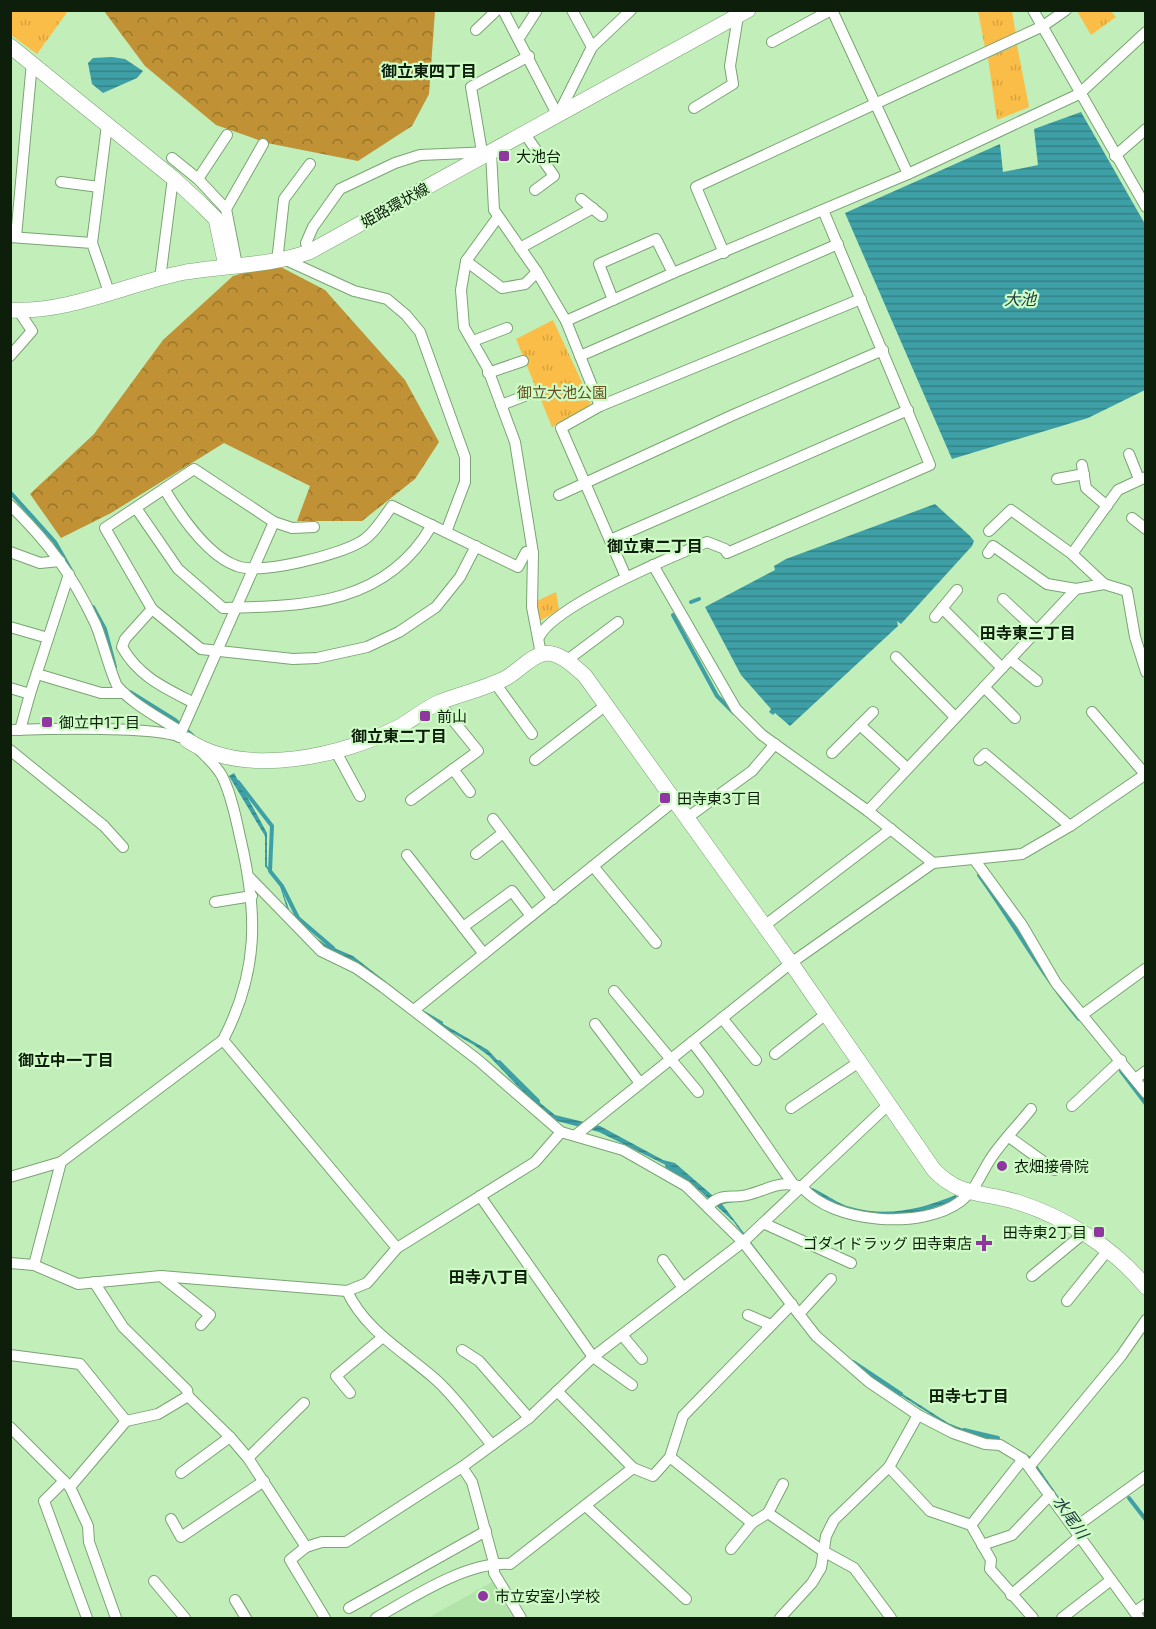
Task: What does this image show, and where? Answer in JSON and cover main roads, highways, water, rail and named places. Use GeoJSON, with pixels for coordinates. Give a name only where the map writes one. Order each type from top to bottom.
{"type":"FeatureCollection","features":[{"type":"Feature","properties":{"kind":"water"},"geometry":{"type":"Polygon","coordinates":[[[93,58],[125,59],[143,71],[137,78],[103,93],[92,84],[88,63],[93,58]]]}},
{"type":"Feature","properties":{"kind":"water","name":"大池"},"geometry":{"type":"Polygon","coordinates":[[[1081,112],[1145,224],[1145,390],[1088,418],[952,459],[845,213],[1000,144],[1003,172],[1038,165],[1034,129],[1081,112]]]}},
{"type":"Feature","properties":{"kind":"water"},"geometry":{"type":"Polygon","coordinates":[[[935,504],[970,536],[974,541],[972,546],[901,624],[897,621],[898,626],[790,726],[775,713],[773,715],[769,712],[771,709],[741,675],[705,607],[775,570],[774,566],[786,559],[935,504]]]}},
{"type":"Feature","properties":{"kind":"water","name":"水尾川"},"geometry":{"type":"Polygon","coordinates":[[[234,773],[267,833],[267,866],[280,884],[290,912],[308,933],[325,944],[353,956],[431,1017],[488,1050],[528,1093],[555,1115],[600,1126],[663,1160],[675,1163],[719,1201],[747,1198],[781,1186],[792,1185],[792,1188],[780,1188],[752,1199],[722,1204],[819,1332],[845,1357],[948,1423],[978,1435],[997,1437],[1031,1457],[1114,1577],[1112,1579],[1029,1460],[1006,1444],[977,1437],[947,1425],[844,1359],[817,1334],[733,1221],[678,1171],[599,1132],[557,1121],[530,1099],[489,1056],[430,1020],[349,959],[327,949],[307,934],[288,912],[280,886],[265,866],[265,836],[229,776],[234,773]]]}},
{"type":"Feature","properties":{"kind":"water"},"geometry":{"type":"Polygon","coordinates":[[[809,1187],[847,1206],[861,1210],[902,1211],[956,1195],[957,1199],[916,1213],[875,1214],[843,1208],[817,1196],[809,1187]]]}},
{"type":"Feature","properties":{"kind":"waterway"},"geometry":{"type":"LineString","coordinates":[[10,492],[55,542],[72,572]]}},
{"type":"Feature","properties":{"kind":"waterway"},"geometry":{"type":"LineString","coordinates":[[691,602],[699,599]]}},
{"type":"Feature","properties":{"kind":"waterway"},"geometry":{"type":"LineString","coordinates":[[93,607],[105,629],[115,667]]}},
{"type":"Feature","properties":{"kind":"waterway"},"geometry":{"type":"LineString","coordinates":[[673,615],[717,696],[734,713]]}},
{"type":"Feature","properties":{"kind":"waterway"},"geometry":{"type":"LineString","coordinates":[[130,692],[175,720],[193,736]]}},
{"type":"Feature","properties":{"kind":"waterway"},"geometry":{"type":"LineString","coordinates":[[238,782],[272,826],[270,871],[282,886],[298,918],[333,948]]}},
{"type":"Feature","properties":{"kind":"waterway"},"geometry":{"type":"LineString","coordinates":[[979,875],[1052,984],[1079,1019]]}},
{"type":"Feature","properties":{"kind":"waterway"},"geometry":{"type":"LineString","coordinates":[[424,1013],[441,1023]]}},
{"type":"Feature","properties":{"kind":"waterway"},"geometry":{"type":"LineString","coordinates":[[499,1062],[538,1101]]}},
{"type":"Feature","properties":{"kind":"waterway"},"geometry":{"type":"LineString","coordinates":[[1121,1071],[1146,1104]]}},
{"type":"Feature","properties":{"kind":"waterway"},"geometry":{"type":"LineString","coordinates":[[667,1166],[688,1180]]}},
{"type":"Feature","properties":{"kind":"waterway"},"geometry":{"type":"LineString","coordinates":[[853,1362],[901,1394]]}},
{"type":"Feature","properties":{"kind":"waterway"},"geometry":{"type":"LineString","coordinates":[[964,1430],[998,1438]]}},
{"type":"Feature","properties":{"kind":"waterway"},"geometry":{"type":"LineString","coordinates":[[1129,1498],[1146,1520]]}},
{"type":"Feature","properties":{"kind":"place","name":"大池台"},"geometry":{"type":"Point","coordinates":[504,156]}},
{"type":"Feature","properties":{"kind":"place","name":"前山"},"geometry":{"type":"Point","coordinates":[425,716]}},
{"type":"Feature","properties":{"kind":"place","name":"御立中1丁目"},"geometry":{"type":"Point","coordinates":[47,722]}},
{"type":"Feature","properties":{"kind":"place","name":"田寺東3丁目"},"geometry":{"type":"Point","coordinates":[665,798]}},
{"type":"Feature","properties":{"kind":"place","name":"衣畑接骨院"},"geometry":{"type":"Point","coordinates":[1002,1166]}},
{"type":"Feature","properties":{"kind":"place","name":"田寺東2丁目"},"geometry":{"type":"Point","coordinates":[1099,1232]}},
{"type":"Feature","properties":{"kind":"place","name":"ゴダイドラッグ 田寺東店"},"geometry":{"type":"Point","coordinates":[984,1243]}},
{"type":"Feature","properties":{"kind":"place","name":"市立安室小学校"},"geometry":{"type":"Point","coordinates":[483,1596]}},
{"type":"Feature","properties":{"kind":"district","name":"御立東四丁目"},"geometry":{"type":"Point","coordinates":[429,71]}},
{"type":"Feature","properties":{"kind":"district","name":"御立東二丁目"},"geometry":{"type":"Point","coordinates":[655,546]}},
{"type":"Feature","properties":{"kind":"district","name":"田寺東三丁目"},"geometry":{"type":"Point","coordinates":[1028,633]}},
{"type":"Feature","properties":{"kind":"district","name":"御立東二丁目"},"geometry":{"type":"Point","coordinates":[399,736]}},
{"type":"Feature","properties":{"kind":"district","name":"御立中一丁目"},"geometry":{"type":"Point","coordinates":[66,1060]}},
{"type":"Feature","properties":{"kind":"district","name":"田寺八丁目"},"geometry":{"type":"Point","coordinates":[489,1277]}},
{"type":"Feature","properties":{"kind":"district","name":"田寺七丁目"},"geometry":{"type":"Point","coordinates":[969,1396]}},
{"type":"Feature","properties":{"kind":"park label","name":"御立大池公園"},"geometry":{"type":"Point","coordinates":[562,392]}}]}
